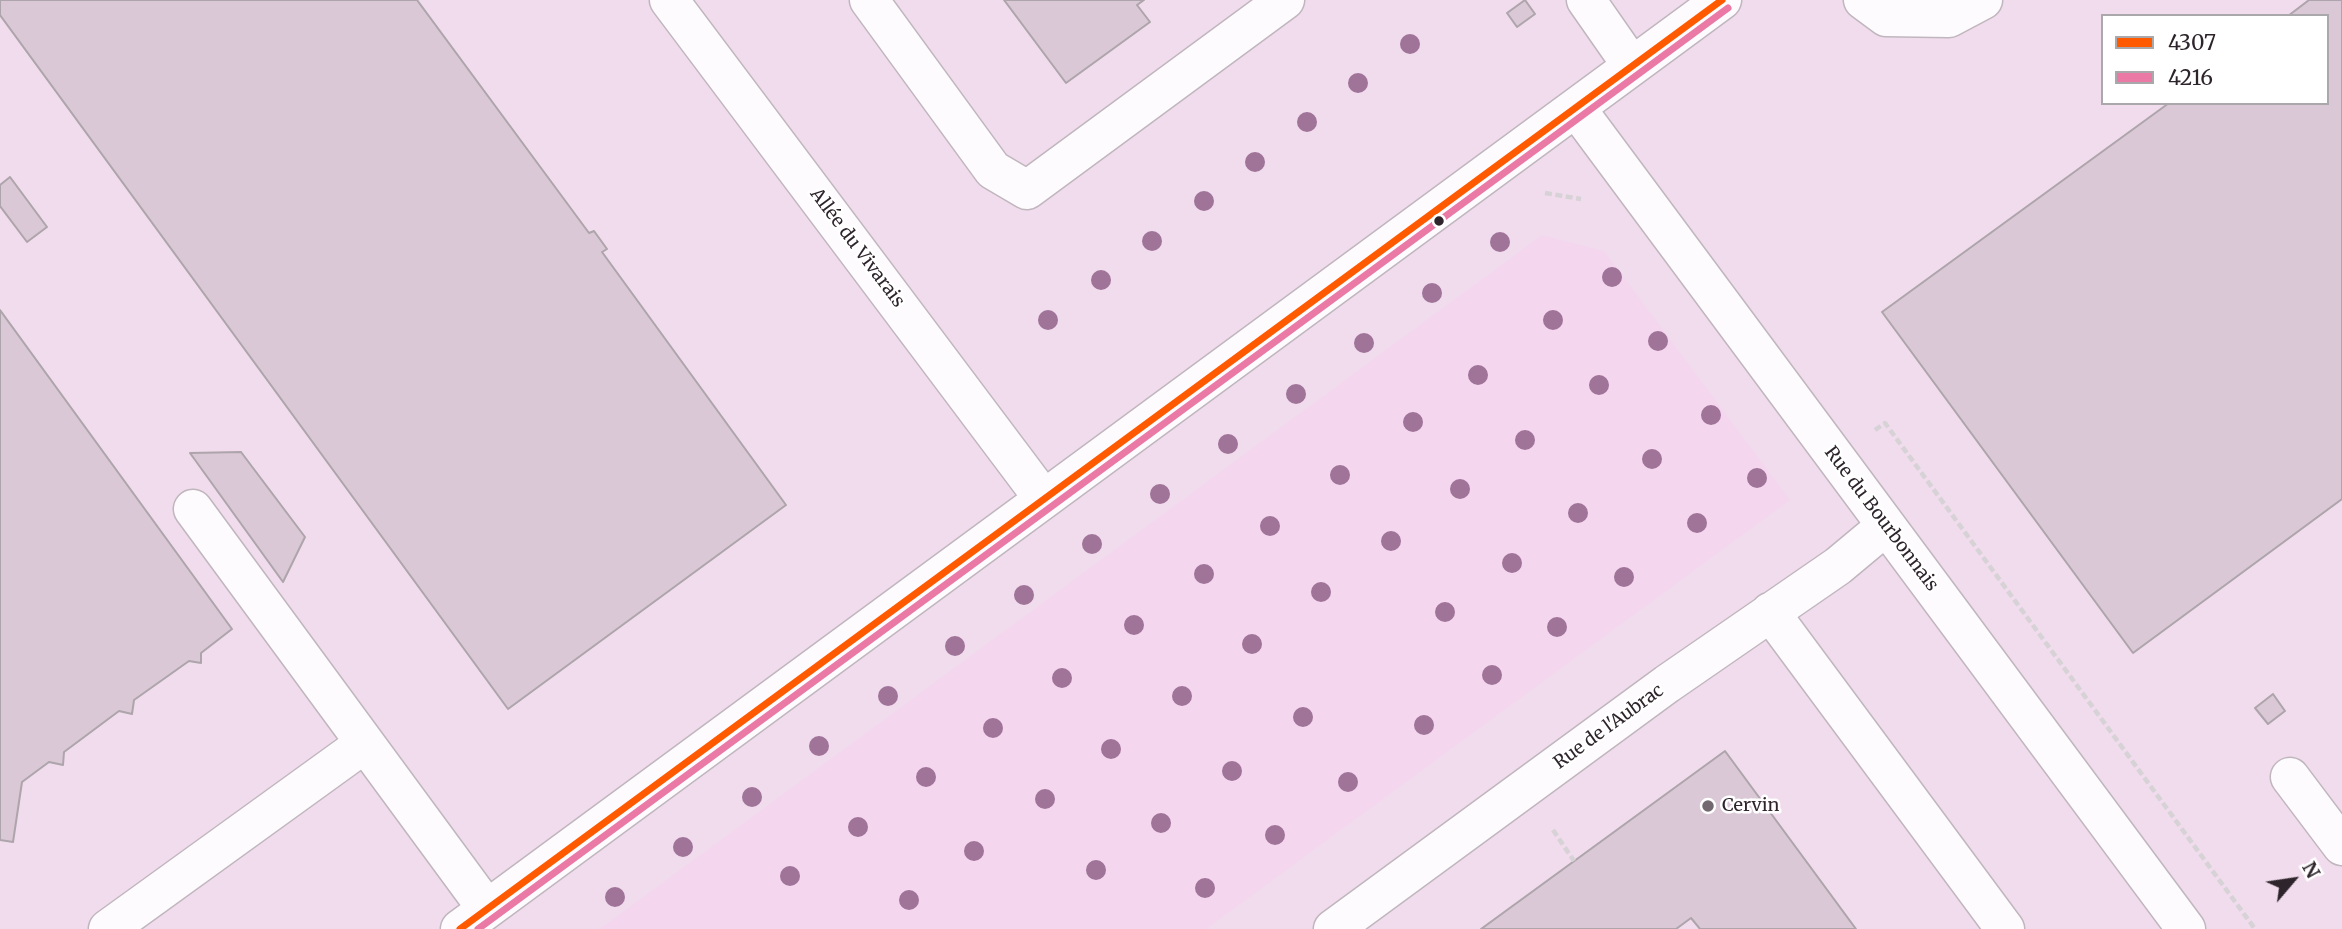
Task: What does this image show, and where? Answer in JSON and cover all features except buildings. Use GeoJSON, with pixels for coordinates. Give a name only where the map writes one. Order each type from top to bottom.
{"type":"FeatureCollection","features":[{"type":"Feature","properties":{"kind":"street","name":"Allée du Vivarais"},"geometry":{"type":"LineString","coordinates":[[669,0],[1044,498]]}},
{"type":"Feature","properties":{"kind":"street"},"geometry":{"type":"LineString","coordinates":[[869,0],[993,170],[1027,190],[1285,0]]}},
{"type":"Feature","properties":{"kind":"street"},"geometry":{"type":"LineString","coordinates":[[1586,0],[1632,66]]}},
{"type":"Feature","properties":{"kind":"street"},"geometry":{"type":"LineString","coordinates":[[193,509],[364,744],[474,919],[1722,0]]}},
{"type":"Feature","properties":{"kind":"street"},"geometry":{"type":"LineString","coordinates":[[1863,0],[1886,18],[1949,18],[1983,0]]}},
{"type":"Feature","properties":{"kind":"street","name":"Rue du Bourbonnais"},"geometry":{"type":"LineString","coordinates":[[1576,108],[2186,929]]}},
{"type":"Feature","properties":{"kind":"street","name":"Rue de l'Aubrac"},"geometry":{"type":"LineString","coordinates":[[1333,929],[1667,684],[1838,566],[1886,526]]}},
{"type":"Feature","properties":{"kind":"street"},"geometry":{"type":"LineString","coordinates":[[1770,612],[2005,929]]}},
{"type":"Feature","properties":{"kind":"street"},"geometry":{"type":"LineString","coordinates":[[108,929],[364,744]]}},
{"type":"Feature","properties":{"kind":"street"},"geometry":{"type":"LineString","coordinates":[[2290,776],[2342,846]]}},
{"type":"Feature","properties":{"kind":"shaded area"},"geometry":{"type":"Polygon","coordinates":[[[0,0],[2342,0],[2342,929],[0,929],[0,0]]]}},
{"type":"Feature","properties":{"kind":"shaded area"},"geometry":{"type":"Polygon","coordinates":[[[1542,235],[1604,251],[1790,500],[1206,929],[600,929],[1542,235]]]}},
{"type":"Feature","properties":{"kind":"transit line","name":"4307"},"geometry":{"type":"LineString","coordinates":[[460,929],[1722,0]]}},
{"type":"Feature","properties":{"kind":"transit line","name":"4216"},"geometry":{"type":"LineString","coordinates":[[478,929],[1728,8]]}},
{"type":"Feature","properties":{"kind":"place","name":"Cervin"},"geometry":{"type":"Point","coordinates":[1708,806]}}]}
